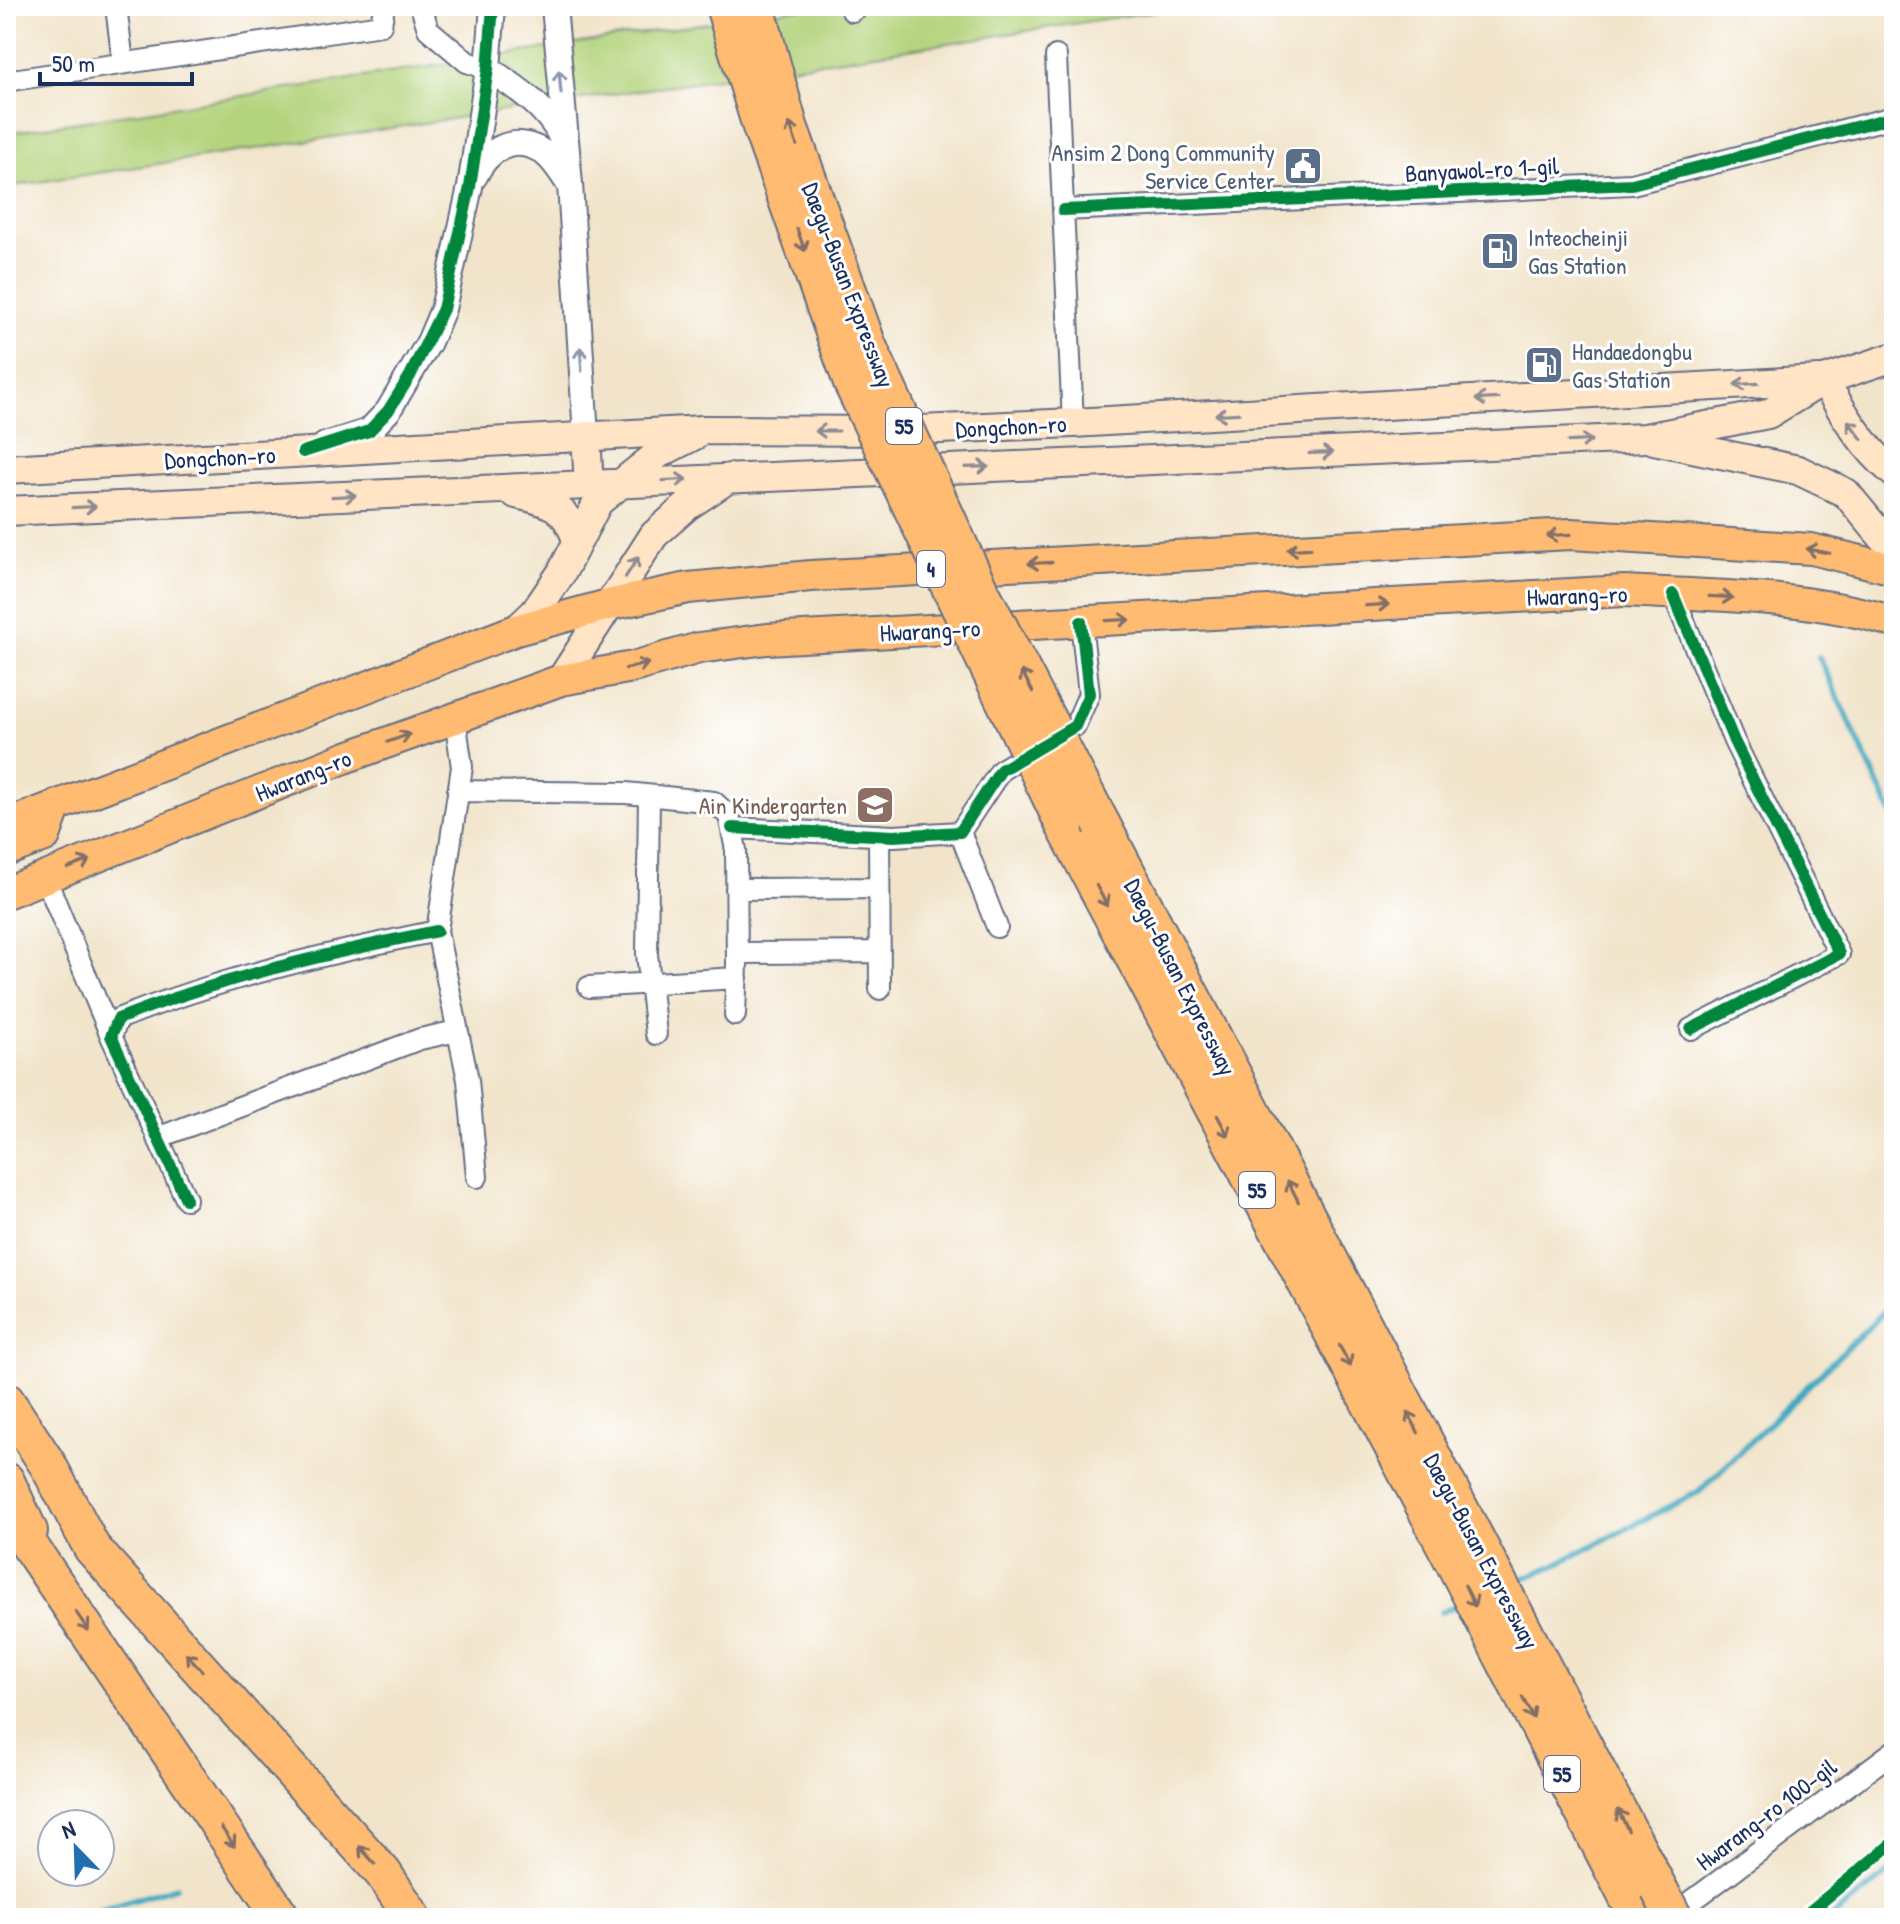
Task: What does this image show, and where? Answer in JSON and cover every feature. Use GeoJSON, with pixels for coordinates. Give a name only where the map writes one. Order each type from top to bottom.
{"type":"FeatureCollection","features":[{"type":"Feature","properties":{"kind":"highway","name":"Daegu-Busan Expressway"},"geometry":{"type":"LineString","coordinates":[[724,6],[761,127],[852,383],[1065,827],[1462,1547],[1655,1910]]}},
{"type":"Feature","properties":{"kind":"highway","name":"Daegu-Busan Expressway"},"geometry":{"type":"LineString","coordinates":[[756,6],[789,126],[868,346],[978,586],[1102,825],[1462,1547]]}},
{"type":"Feature","properties":{"kind":"highway"},"geometry":{"type":"LineString","coordinates":[[6,1401],[48,1465],[92,1548]]}},
{"type":"Feature","properties":{"kind":"highway"},"geometry":{"type":"LineString","coordinates":[[6,1441],[92,1548],[383,1873],[413,1918]]}},
{"type":"Feature","properties":{"kind":"highway"},"geometry":{"type":"LineString","coordinates":[[6,1481],[47,1569]]}},
{"type":"Feature","properties":{"kind":"highway"},"geometry":{"type":"LineString","coordinates":[[6,1511],[282,1918]]}},
{"type":"Feature","properties":{"kind":"main road"},"geometry":{"type":"LineString","coordinates":[[6,511],[1645,438],[1768,414],[1824,380],[1894,357]]}},
{"type":"Feature","properties":{"kind":"main road","name":"Dongchon-ro"},"geometry":{"type":"LineString","coordinates":[[6,469],[703,430],[898,431],[1073,423],[1824,380]]}},
{"type":"Feature","properties":{"kind":"main road"},"geometry":{"type":"LineString","coordinates":[[1824,380],[1850,425],[1879,461],[1894,473]]}},
{"type":"Feature","properties":{"kind":"main road"},"geometry":{"type":"LineString","coordinates":[[516,630],[535,612],[562,572],[598,502],[658,454],[703,430]]}},
{"type":"Feature","properties":{"kind":"main road"},"geometry":{"type":"LineString","coordinates":[[586,436],[589,485]]}},
{"type":"Feature","properties":{"kind":"main road"},"geometry":{"type":"LineString","coordinates":[[1645,438],[1798,470],[1846,493],[1894,551]]}},
{"type":"Feature","properties":{"kind":"main road"},"geometry":{"type":"LineString","coordinates":[[561,680],[654,535],[687,506],[731,477]]}},
{"type":"Feature","properties":{"kind":"main road"},"geometry":{"type":"LineString","coordinates":[[496,489],[537,499],[559,509],[569,517],[577,540]]}},
{"type":"Feature","properties":{"kind":"main road","name":"4"},"geometry":{"type":"LineString","coordinates":[[6,825],[516,630],[608,605],[688,588],[811,576],[1571,534],[1811,549],[1894,569]]}},
{"type":"Feature","properties":{"kind":"main road","name":"Hwarang-ro"},"geometry":{"type":"LineString","coordinates":[[6,893],[347,757],[561,680],[633,667],[699,648],[767,639],[1624,591],[1811,605],[1894,622]]}},
{"type":"Feature","properties":{"kind":"main road"},"geometry":{"type":"LineString","coordinates":[[6,851],[45,836],[56,805]]}},
{"type":"Feature","properties":{"kind":"street"},"geometry":{"type":"LineString","coordinates":[[116,6],[123,63]]}},
{"type":"Feature","properties":{"kind":"street"},"geometry":{"type":"LineString","coordinates":[[6,81],[381,25],[384,6]]}},
{"type":"Feature","properties":{"kind":"street"},"geometry":{"type":"LineString","coordinates":[[421,6],[428,29],[467,62],[488,69],[513,84],[545,115],[561,136],[567,158]]}},
{"type":"Feature","properties":{"kind":"street"},"geometry":{"type":"LineString","coordinates":[[303,452],[369,431],[388,411],[429,342],[443,309],[470,187],[488,69],[493,6]]}},
{"type":"Feature","properties":{"kind":"street"},"geometry":{"type":"LineString","coordinates":[[554,6],[570,184],[586,436]]}},
{"type":"Feature","properties":{"kind":"street"},"geometry":{"type":"LineString","coordinates":[[1056,56],[1073,423]]}},
{"type":"Feature","properties":{"kind":"street","name":"Banyawol-ro 1-gil"},"geometry":{"type":"LineString","coordinates":[[1063,210],[1632,184],[1894,117]]}},
{"type":"Feature","properties":{"kind":"street"},"geometry":{"type":"LineString","coordinates":[[470,187],[483,160],[506,145],[539,150],[551,159],[570,184]]}},
{"type":"Feature","properties":{"kind":"street"},"geometry":{"type":"LineString","coordinates":[[1673,594],[1734,741],[1839,954],[1691,1029]]}},
{"type":"Feature","properties":{"kind":"street"},"geometry":{"type":"LineString","coordinates":[[960,832],[1001,770],[1075,726],[1089,694],[1081,622]]}},
{"type":"Feature","properties":{"kind":"street"},"geometry":{"type":"LineString","coordinates":[[455,718],[462,767],[437,931],[468,1080],[477,1177]]}},
{"type":"Feature","properties":{"kind":"street"},"geometry":{"type":"LineString","coordinates":[[458,791],[649,796],[714,802],[729,816],[736,850],[735,1015]]}},
{"type":"Feature","properties":{"kind":"street"},"geometry":{"type":"LineString","coordinates":[[649,796],[647,954],[656,1034]]}},
{"type":"Feature","properties":{"kind":"street"},"geometry":{"type":"LineString","coordinates":[[732,828],[879,835],[960,832]]}},
{"type":"Feature","properties":{"kind":"street"},"geometry":{"type":"LineString","coordinates":[[960,832],[997,927]]}},
{"type":"Feature","properties":{"kind":"street"},"geometry":{"type":"LineString","coordinates":[[879,835],[880,989]]}},
{"type":"Feature","properties":{"kind":"street"},"geometry":{"type":"LineString","coordinates":[[45,877],[111,1036],[186,1199]]}},
{"type":"Feature","properties":{"kind":"street"},"geometry":{"type":"LineString","coordinates":[[736,889],[879,888]]}},
{"type":"Feature","properties":{"kind":"street"},"geometry":{"type":"LineString","coordinates":[[111,1036],[118,1019],[148,1006],[309,957],[437,931]]}},
{"type":"Feature","properties":{"kind":"street"},"geometry":{"type":"LineString","coordinates":[[737,953],[880,952]]}},
{"type":"Feature","properties":{"kind":"street"},"geometry":{"type":"LineString","coordinates":[[589,987],[737,978]]}},
{"type":"Feature","properties":{"kind":"street"},"geometry":{"type":"LineString","coordinates":[[157,1138],[420,1039],[457,1031]]}},
{"type":"Feature","properties":{"kind":"street","name":"Hwarang-ro 100-gil"},"geometry":{"type":"LineString","coordinates":[[1655,1910],[1894,1751]]}},
{"type":"Feature","properties":{"kind":"green space"},"geometry":{"type":"Polygon","coordinates":[[[815,6],[1190,6],[6,187],[6,133],[815,6]]]}},
{"type":"Feature","properties":{"kind":"waterway"},"geometry":{"type":"LineString","coordinates":[[1819,657],[1894,818]]}},
{"type":"Feature","properties":{"kind":"waterway"},"geometry":{"type":"LineString","coordinates":[[1512,1583],[1553,1566],[1700,1491],[1894,1302]]}},
{"type":"Feature","properties":{"kind":"waterway"},"geometry":{"type":"LineString","coordinates":[[1441,1612],[1461,1604]]}},
{"type":"Feature","properties":{"kind":"waterway"},"geometry":{"type":"LineString","coordinates":[[1830,1918],[1894,1869]]}},
{"type":"Feature","properties":{"kind":"waterway"},"geometry":{"type":"LineString","coordinates":[[76,1918],[176,1887]]}},
{"type":"Feature","properties":{"kind":"cycle path"},"geometry":{"type":"LineString","coordinates":[[303,452],[369,431],[388,411],[410,376],[443,309],[470,187],[488,69],[493,6]]}},
{"type":"Feature","properties":{"kind":"cycle path"},"geometry":{"type":"LineString","coordinates":[[1063,210],[1632,184],[1894,117]]}},
{"type":"Feature","properties":{"kind":"cycle path"},"geometry":{"type":"LineString","coordinates":[[1673,594],[1734,741],[1839,954],[1691,1029]]}},
{"type":"Feature","properties":{"kind":"cycle path"},"geometry":{"type":"LineString","coordinates":[[732,828],[894,836],[960,832],[1001,770],[1075,726],[1089,694],[1081,622]]}},
{"type":"Feature","properties":{"kind":"cycle path"},"geometry":{"type":"LineString","coordinates":[[186,1199],[111,1036],[118,1019],[196,991],[275,968],[437,931]]}},
{"type":"Feature","properties":{"kind":"cycle path"},"geometry":{"type":"LineString","coordinates":[[1802,1918],[1894,1842]]}},
{"type":"Feature","properties":{"kind":"place","name":"Ansim 2 Dong Community Service Center"},"geometry":{"type":"Point","coordinates":[1303,166]}},
{"type":"Feature","properties":{"kind":"place","name":"Inteocheinji Gas Station"},"geometry":{"type":"Point","coordinates":[1500,251]}},
{"type":"Feature","properties":{"kind":"place","name":"Handaedongbu Gas Station"},"geometry":{"type":"Point","coordinates":[1544,365]}},
{"type":"Feature","properties":{"kind":"place","name":"Ain Kindergarten"},"geometry":{"type":"Point","coordinates":[875,805]}}]}
